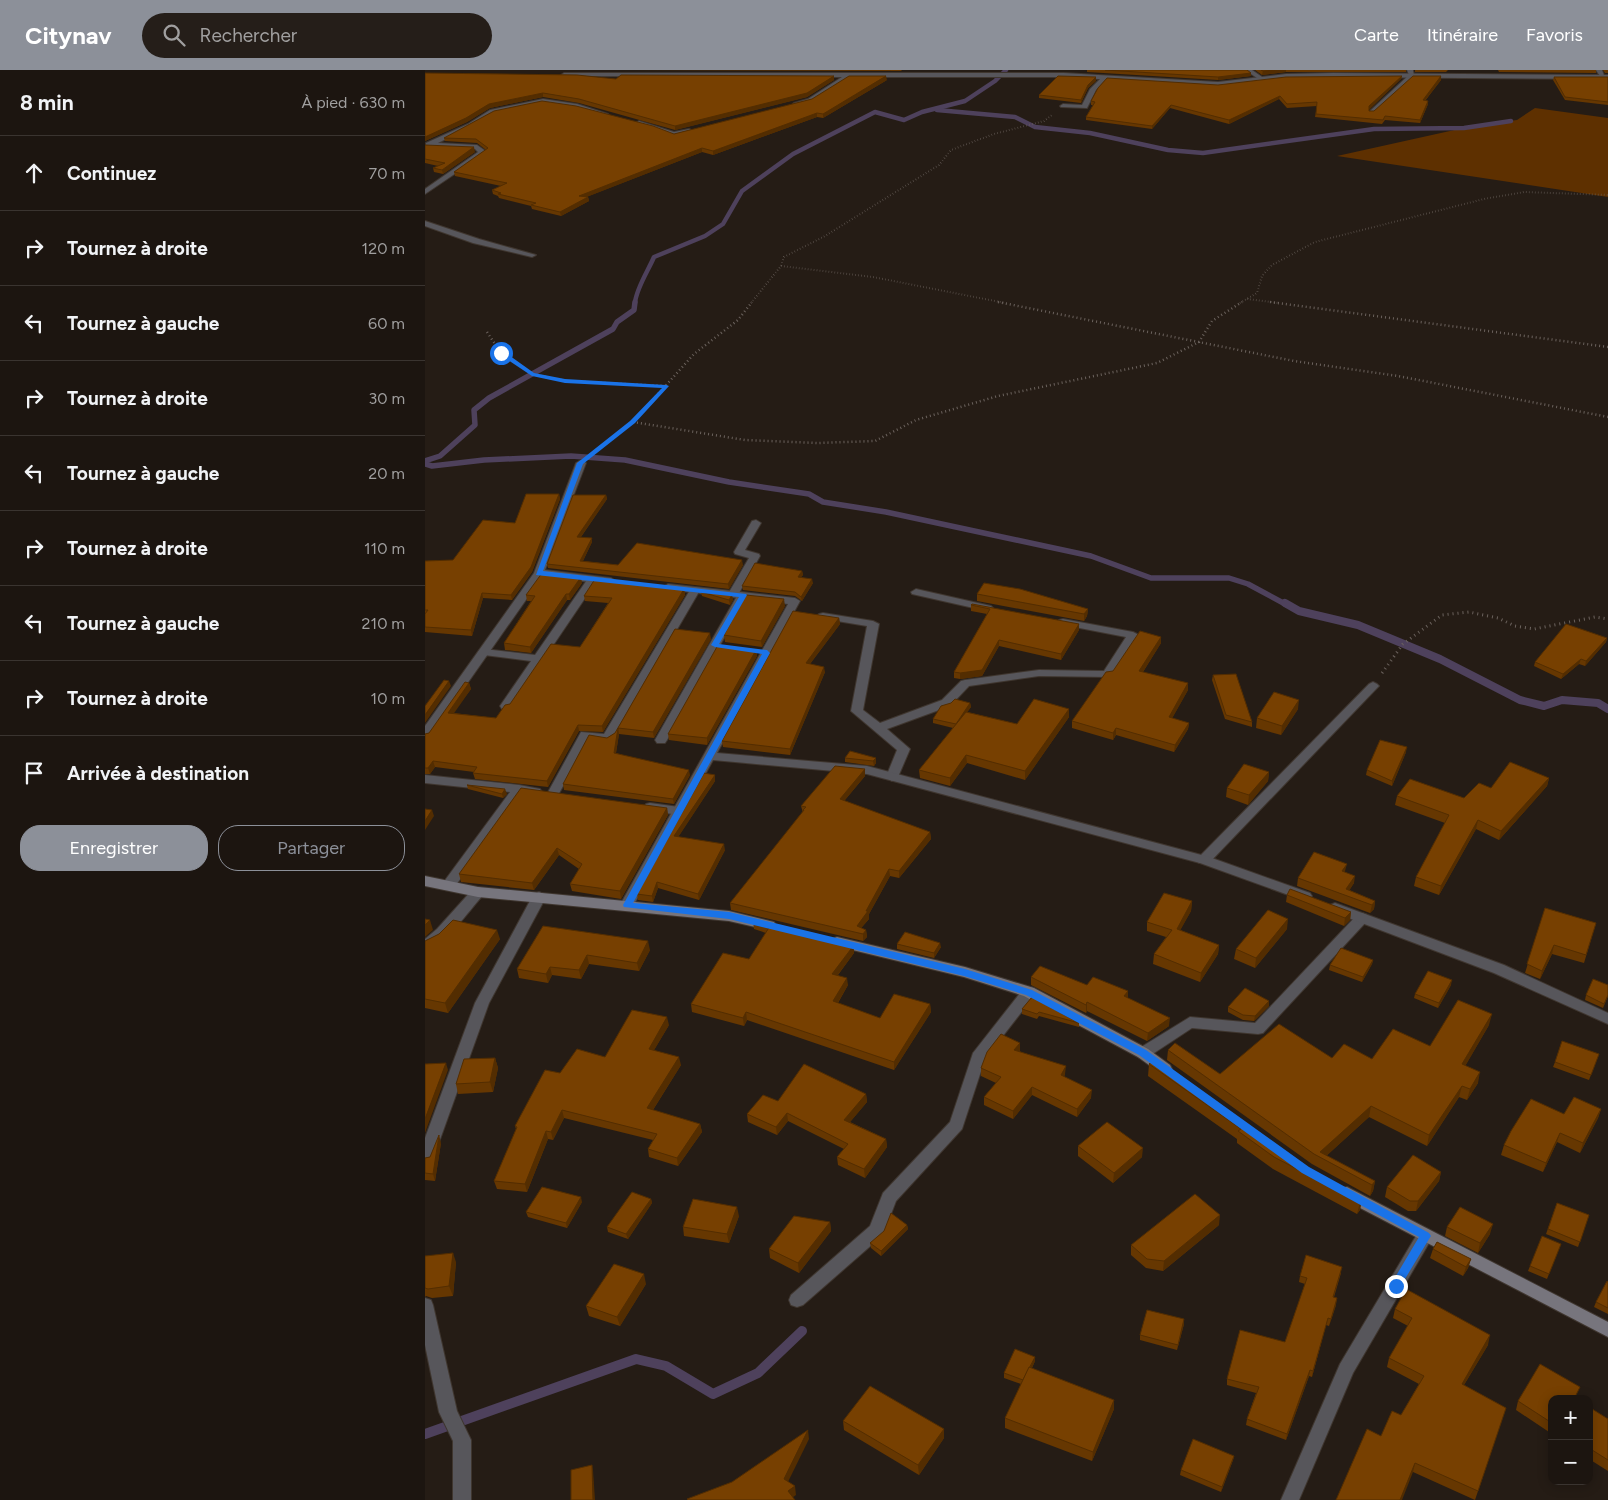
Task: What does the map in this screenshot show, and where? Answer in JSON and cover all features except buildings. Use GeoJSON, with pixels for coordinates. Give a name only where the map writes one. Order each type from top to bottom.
{"type":"FeatureCollection","features":[{"type":"Feature","properties":{"kind":"street"},"geometry":{"type":"LineString","coordinates":[[792,105],[810,100],[859,70]]}},
{"type":"Feature","properties":{"kind":"street"},"geometry":{"type":"LineString","coordinates":[[1248,70],[1262,79]]}},
{"type":"Feature","properties":{"kind":"street"},"geometry":{"type":"LineString","coordinates":[[552,74],[1064,75],[1218,84],[1262,79],[1333,75],[1411,73],[1604,74]]}},
{"type":"Feature","properties":{"kind":"street"},"geometry":{"type":"LineString","coordinates":[[1372,112],[1411,73]]}},
{"type":"Feature","properties":{"kind":"street"},"geometry":{"type":"LineString","coordinates":[[1063,106],[1085,107],[1088,95],[1097,83],[1105,77]]}},
{"type":"Feature","properties":{"kind":"street"},"geometry":{"type":"LineString","coordinates":[[427,145],[470,125],[492,111],[543,101],[577,106],[613,116]]}},
{"type":"Feature","properties":{"kind":"street"},"geometry":{"type":"LineString","coordinates":[[632,121],[674,134],[701,128]]}},
{"type":"Feature","properties":{"kind":"street"},"geometry":{"type":"LineString","coordinates":[[425,192],[483,152],[477,147],[427,145]]}},
{"type":"Feature","properties":{"kind":"street"},"geometry":{"type":"LineString","coordinates":[[425,222],[476,241],[532,255]]}},
{"type":"Feature","properties":{"kind":"street"},"geometry":{"type":"LineString","coordinates":[[425,735],[539,573],[581,463]]}},
{"type":"Feature","properties":{"kind":"street"},"geometry":{"type":"LineString","coordinates":[[661,740],[719,646],[755,556],[739,552],[756,523]]}},
{"type":"Feature","properties":{"kind":"street"},"geometry":{"type":"LineString","coordinates":[[539,573],[621,582]]}},
{"type":"Feature","properties":{"kind":"street"},"geometry":{"type":"LineString","coordinates":[[506,706],[593,579]]}},
{"type":"Feature","properties":{"kind":"street"},"geometry":{"type":"LineString","coordinates":[[658,586],[795,601],[799,612]]}},
{"type":"Feature","properties":{"kind":"street"},"geometry":{"type":"LineString","coordinates":[[425,779],[558,795],[585,735],[608,738],[695,590]]}},
{"type":"Feature","properties":{"kind":"street"},"geometry":{"type":"LineString","coordinates":[[916,592],[1002,611]]}},
{"type":"Feature","properties":{"kind":"street"},"geometry":{"type":"LineString","coordinates":[[627,905],[710,756],[762,652],[799,612]]}},
{"type":"Feature","properties":{"kind":"street"},"geometry":{"type":"LineString","coordinates":[[799,612],[873,624],[857,711],[904,749],[892,777]]}},
{"type":"Feature","properties":{"kind":"street"},"geometry":{"type":"LineString","coordinates":[[879,728],[946,703],[965,683],[1039,674],[1107,675],[1133,636],[1049,620]]}},
{"type":"Feature","properties":{"kind":"street"},"geometry":{"type":"LineString","coordinates":[[484,652],[538,659]]}},
{"type":"Feature","properties":{"kind":"street"},"geometry":{"type":"LineString","coordinates":[[1204,860],[1373,686]]}},
{"type":"Feature","properties":{"kind":"street"},"geometry":{"type":"LineString","coordinates":[[710,756],[867,770],[1204,860],[1499,969],[1608,1019]]}},
{"type":"Feature","properties":{"kind":"street"},"geometry":{"type":"LineString","coordinates":[[448,886],[519,790]]}},
{"type":"Feature","properties":{"kind":"street"},"geometry":{"type":"LineString","coordinates":[[641,806],[679,811]]}},
{"type":"Feature","properties":{"kind":"street"},"geometry":{"type":"LineString","coordinates":[[425,881],[478,892],[729,916],[786,929]]}},
{"type":"Feature","properties":{"kind":"street"},"geometry":{"type":"LineString","coordinates":[[425,946],[442,932],[478,892]]}},
{"type":"Feature","properties":{"kind":"street"},"geometry":{"type":"LineString","coordinates":[[425,1159],[482,1003],[539,898]]}},
{"type":"Feature","properties":{"kind":"street"},"geometry":{"type":"LineString","coordinates":[[1143,1053],[1189,1022],[1258,1029],[1362,918]]}},
{"type":"Feature","properties":{"kind":"street"},"geometry":{"type":"LineString","coordinates":[[823,938],[965,972],[1029,992],[1143,1053],[1174,1075]]}},
{"type":"Feature","properties":{"kind":"street"},"geometry":{"type":"LineString","coordinates":[[797,1300],[877,1230],[889,1198],[957,1125],[978,1057],[1029,992]]}},
{"type":"Feature","properties":{"kind":"street"},"geometry":{"type":"LineString","coordinates":[[1331,1184],[1425,1236],[1608,1330]]}},
{"type":"Feature","properties":{"kind":"street"},"geometry":{"type":"LineString","coordinates":[[1290,1500],[1346,1369],[1425,1236]]}},
{"type":"Feature","properties":{"kind":"street"},"geometry":{"type":"LineString","coordinates":[[425,1305],[448,1412],[462,1440],[462,1500]]}},
{"type":"Feature","properties":{"kind":"path"},"geometry":{"type":"LineString","coordinates":[[581,463],[633,422],[694,354],[738,320],[781,266],[784,257],[825,236],[939,164],[951,150],[994,134],[1044,121],[1063,106]]}},
{"type":"Feature","properties":{"kind":"path"},"geometry":{"type":"LineString","coordinates":[[633,422],[745,440],[817,443],[875,441],[916,420],[998,396],[1157,363],[1199,342],[1213,321],[1257,293],[1262,276],[1271,265],[1315,242],[1484,199],[1516,194],[1608,195]]}},
{"type":"Feature","properties":{"kind":"path"},"geometry":{"type":"LineString","coordinates":[[781,266],[873,276],[1294,361],[1398,376],[1608,417]]}},
{"type":"Feature","properties":{"kind":"path"},"geometry":{"type":"LineString","coordinates":[[1247,299],[1608,347]]}},
{"type":"Feature","properties":{"kind":"path"},"geometry":{"type":"LineString","coordinates":[[487,332],[501,353],[532,374],[565,381],[666,386]]}},
{"type":"Feature","properties":{"kind":"path"},"geometry":{"type":"LineString","coordinates":[[1373,686],[1403,644],[1442,615],[1469,612],[1498,618],[1515,626],[1534,629],[1595,617],[1608,619]]}},
{"type":"Feature","properties":{"kind":"shaded area"},"geometry":{"type":"Polygon","coordinates":[[[1535,108],[1608,118],[1608,197],[1337,156],[1477,125],[1517,120],[1535,108]]]}},
{"type":"Feature","properties":{"kind":"waterway"},"geometry":{"type":"LineString","coordinates":[[635,303],[640,286],[654,257],[705,236],[723,224],[742,191],[793,154],[875,112],[904,120],[922,112],[965,101],[995,81],[1006,70]]}},
{"type":"Feature","properties":{"kind":"waterway"},"geometry":{"type":"LineString","coordinates":[[937,110],[1015,117],[1035,127],[1090,133],[1168,150],[1203,153],[1374,129],[1464,128],[1511,121]]}},
{"type":"Feature","properties":{"kind":"waterway"},"geometry":{"type":"LineString","coordinates":[[425,461],[440,456],[475,425],[474,410],[489,398],[613,329],[617,322],[634,310],[635,302]]}},
{"type":"Feature","properties":{"kind":"waterway"},"geometry":{"type":"LineString","coordinates":[[425,464],[432,466],[484,460],[571,456],[625,460],[729,482],[809,494],[823,502],[886,512],[1091,556],[1151,578],[1229,578],[1248,584],[1287,605]]}},
{"type":"Feature","properties":{"kind":"waterway"},"geometry":{"type":"LineString","coordinates":[[1285,603],[1299,611],[1358,625],[1440,659],[1520,700],[1544,706],[1562,700],[1598,703],[1608,709]]}},
{"type":"Feature","properties":{"kind":"waterway"},"geometry":{"type":"LineString","coordinates":[[425,1434],[636,1359],[666,1366],[713,1394],[758,1373],[802,1331]]}},
{"type":"Feature","properties":{"kind":"route"},"geometry":{"type":"LineString","coordinates":[[501,353],[532,374],[565,381],[666,386],[633,422],[581,463],[539,573],[743,595],[715,645],[767,653],[627,905],[729,916],[965,972],[1029,992],[1143,1053],[1305,1170],[1425,1236],[1396,1286]]}}]}
